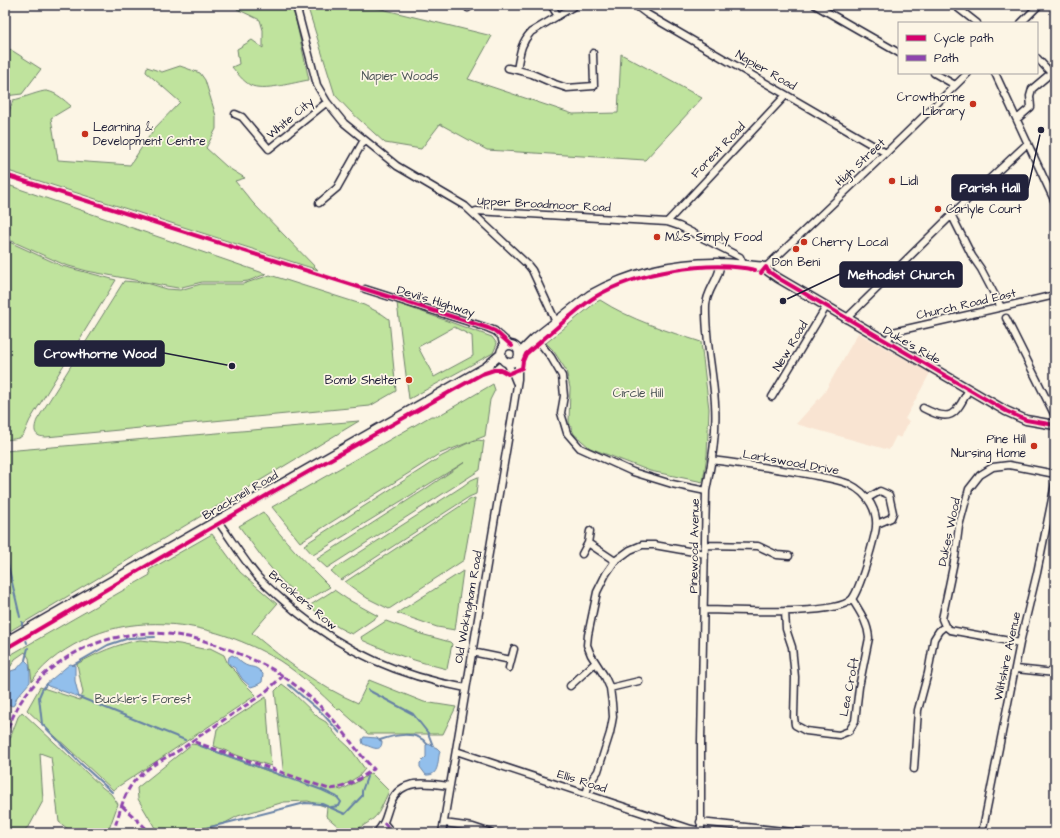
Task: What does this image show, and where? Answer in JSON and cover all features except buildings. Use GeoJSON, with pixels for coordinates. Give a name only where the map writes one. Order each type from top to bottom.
{"type":"FeatureCollection","features":[{"type":"Feature","properties":{"kind":"main road"},"geometry":{"type":"LineString","coordinates":[[510,354],[535,339],[590,295],[628,278],[686,264],[720,263],[766,266]]}},
{"type":"Feature","properties":{"kind":"main road","name":"Duke's Ride"},"geometry":{"type":"LineString","coordinates":[[766,266],[768,271],[778,278],[846,319],[1018,417],[1033,422],[1055,425]]}},
{"type":"Feature","properties":{"kind":"main road","name":"Bracknell Road"},"geometry":{"type":"LineString","coordinates":[[5,642],[510,354]]}},
{"type":"Feature","properties":{"kind":"street","name":"Upper Broadmoor Road"},"geometry":{"type":"LineString","coordinates":[[296,5],[316,79],[327,102],[344,123],[397,166],[465,206],[473,213],[476,211],[667,222],[679,226],[740,257],[743,264]]}},
{"type":"Feature","properties":{"kind":"street"},"geometry":{"type":"LineString","coordinates":[[550,5],[558,16]]}},
{"type":"Feature","properties":{"kind":"street"},"geometry":{"type":"LineString","coordinates":[[517,70],[523,41],[531,32],[576,5]]}},
{"type":"Feature","properties":{"kind":"street","name":"Napier Road"},"geometry":{"type":"LineString","coordinates":[[635,5],[647,14],[886,153]]}},
{"type":"Feature","properties":{"kind":"street"},"geometry":{"type":"LineString","coordinates":[[815,5],[898,52]]}},
{"type":"Feature","properties":{"kind":"street"},"geometry":{"type":"LineString","coordinates":[[954,5],[976,22]]}},
{"type":"Feature","properties":{"kind":"street"},"geometry":{"type":"LineString","coordinates":[[1022,22],[1036,6]]}},
{"type":"Feature","properties":{"kind":"street"},"geometry":{"type":"LineString","coordinates":[[593,53],[595,94]]}},
{"type":"Feature","properties":{"kind":"street"},"geometry":{"type":"LineString","coordinates":[[1017,119],[1030,107],[1030,96],[1032,89],[1051,73],[1038,59]]}},
{"type":"Feature","properties":{"kind":"street"},"geometry":{"type":"LineString","coordinates":[[508,68],[532,74],[567,88],[594,86]]}},
{"type":"Feature","properties":{"kind":"street"},"geometry":{"type":"LineString","coordinates":[[936,74],[955,85]]}},
{"type":"Feature","properties":{"kind":"street","name":"High Street"},"geometry":{"type":"LineString","coordinates":[[766,266],[886,153],[967,74]]}},
{"type":"Feature","properties":{"kind":"street"},"geometry":{"type":"LineString","coordinates":[[995,74],[1055,202]]}},
{"type":"Feature","properties":{"kind":"street","name":"Forest Road"},"geometry":{"type":"LineString","coordinates":[[667,222],[786,95]]}},
{"type":"Feature","properties":{"kind":"street","name":"White City"},"geometry":{"type":"LineString","coordinates":[[235,114],[242,117],[269,149],[327,102]]}},
{"type":"Feature","properties":{"kind":"street"},"geometry":{"type":"LineString","coordinates":[[319,202],[337,188],[364,140]]}},
{"type":"Feature","properties":{"kind":"street"},"geometry":{"type":"LineString","coordinates":[[846,319],[1028,143]]}},
{"type":"Feature","properties":{"kind":"street"},"geometry":{"type":"LineString","coordinates":[[473,213],[532,270],[556,322]]}},
{"type":"Feature","properties":{"kind":"street"},"geometry":{"type":"LineString","coordinates":[[952,216],[972,256],[981,269],[1001,307]]}},
{"type":"Feature","properties":{"kind":"street","name":"Pinewood Avenue"},"geometry":{"type":"LineString","coordinates":[[700,832],[706,491],[715,434],[715,405],[706,303],[709,292],[719,271],[720,263]]}},
{"type":"Feature","properties":{"kind":"street","name":"Devil's Highway"},"geometry":{"type":"LineString","coordinates":[[365,289],[495,331],[500,336],[510,354]]}},
{"type":"Feature","properties":{"kind":"street","name":"Church Road East"},"geometry":{"type":"LineString","coordinates":[[886,342],[893,332],[1055,295]]}},
{"type":"Feature","properties":{"kind":"street","name":"New Road"},"geometry":{"type":"LineString","coordinates":[[772,397],[826,307]]}},
{"type":"Feature","properties":{"kind":"street"},"geometry":{"type":"LineString","coordinates":[[1006,318],[1055,416]]}},
{"type":"Feature","properties":{"kind":"street"},"geometry":{"type":"LineString","coordinates":[[535,339],[551,357],[562,376],[564,396],[562,413],[567,433],[580,448],[633,472],[672,484],[706,491]]}},
{"type":"Feature","properties":{"kind":"street"},"geometry":{"type":"LineString","coordinates":[[510,354],[512,372],[516,384]]}},
{"type":"Feature","properties":{"kind":"street","name":"Old Wokingham Road"},"geometry":{"type":"LineString","coordinates":[[442,833],[518,373],[510,354]]}},
{"type":"Feature","properties":{"kind":"street"},"geometry":{"type":"LineString","coordinates":[[923,408],[936,415],[948,416],[957,411],[969,389]]}},
{"type":"Feature","properties":{"kind":"street","name":"Larkswood Drive"},"geometry":{"type":"LineString","coordinates":[[712,460],[798,472],[832,479],[850,484],[868,498],[875,511],[877,524],[871,551],[852,599]]}},
{"type":"Feature","properties":{"kind":"street","name":"Dukes Wood"},"geometry":{"type":"LineString","coordinates":[[945,626],[942,619],[955,557],[959,526],[969,488],[980,475],[993,466],[1009,465],[1055,474]]}},
{"type":"Feature","properties":{"kind":"street","name":"Wiltshire Avenue"},"geometry":{"type":"LineString","coordinates":[[982,833],[1020,643],[1038,573],[1055,484]]}},
{"type":"Feature","properties":{"kind":"street"},"geometry":{"type":"LineString","coordinates":[[868,498],[880,491],[889,496],[893,512],[891,518],[877,524]]}},
{"type":"Feature","properties":{"kind":"street","name":"Brookers Row"},"geometry":{"type":"LineString","coordinates":[[217,520],[238,551],[258,576],[271,590],[314,626],[366,657],[399,671],[466,688]]}},
{"type":"Feature","properties":{"kind":"street"},"geometry":{"type":"LineString","coordinates":[[582,554],[588,543],[590,531]]}},
{"type":"Feature","properties":{"kind":"street"},"geometry":{"type":"LineString","coordinates":[[588,543],[615,561]]}},
{"type":"Feature","properties":{"kind":"street"},"geometry":{"type":"LineString","coordinates":[[586,794],[589,784],[598,771],[610,733],[612,710],[610,688],[605,677],[595,663],[587,645],[597,592],[606,574],[615,561],[630,550],[642,545],[654,545],[705,554]]}},
{"type":"Feature","properties":{"kind":"street"},"geometry":{"type":"LineString","coordinates":[[704,545],[758,546],[777,555],[789,556]]}},
{"type":"Feature","properties":{"kind":"street"},"geometry":{"type":"LineString","coordinates":[[704,610],[764,612],[815,611],[843,604],[852,599]]}},
{"type":"Feature","properties":{"kind":"street","name":"Lea Croft"},"geometry":{"type":"LineString","coordinates":[[785,611],[786,629],[792,647],[795,677],[795,725],[806,731],[839,735],[849,731],[855,721],[859,686],[869,638],[869,631],[865,618],[852,599]]}},
{"type":"Feature","properties":{"kind":"street"},"geometry":{"type":"LineString","coordinates":[[914,769],[918,710],[928,673],[934,639],[939,631],[945,626],[950,630],[1020,643]]}},
{"type":"Feature","properties":{"kind":"street"},"geometry":{"type":"LineString","coordinates":[[509,668],[514,649]]}},
{"type":"Feature","properties":{"kind":"street"},"geometry":{"type":"LineString","coordinates":[[472,652],[511,660]]}},
{"type":"Feature","properties":{"kind":"street"},"geometry":{"type":"LineString","coordinates":[[570,686],[595,663]]}},
{"type":"Feature","properties":{"kind":"street"},"geometry":{"type":"LineString","coordinates":[[1016,669],[1055,673]]}},
{"type":"Feature","properties":{"kind":"street"},"geometry":{"type":"LineString","coordinates":[[610,688],[639,681]]}},
{"type":"Feature","properties":{"kind":"street","name":"Ellis Road"},"geometry":{"type":"LineString","coordinates":[[456,751],[700,832]]}},
{"type":"Feature","properties":{"kind":"street"},"geometry":{"type":"LineString","coordinates":[[376,833],[384,824],[394,796],[405,787],[416,783],[449,786]]}},
{"type":"Feature","properties":{"kind":"street"},"geometry":{"type":"LineString","coordinates":[[700,822],[802,833]]}},
{"type":"Feature","properties":{"kind":"street"},"geometry":{"type":"LineString","coordinates":[[444,823],[473,827],[491,833]]}},
{"type":"Feature","properties":{"kind":"street"},"geometry":{"type":"LineString","coordinates":[[384,824],[392,833]]}},
{"type":"Feature","properties":{"kind":"shaded area"},"geometry":{"type":"Polygon","coordinates":[[[858,333],[930,373],[905,419],[909,421],[901,438],[896,436],[889,450],[796,424],[824,393],[858,333]]]}},
{"type":"Feature","properties":{"kind":"green space"},"geometry":{"type":"Polygon","coordinates":[[[238,5],[290,5],[295,16],[309,80],[279,86],[256,87],[250,85],[240,77],[232,67],[239,64],[237,49],[252,40],[263,48],[263,30],[260,20],[237,9],[238,5]]]}},
{"type":"Feature","properties":{"kind":"green space","name":"Napier Woods"},"geometry":{"type":"Polygon","coordinates":[[[307,5],[365,5],[492,36],[468,79],[573,114],[618,113],[621,54],[702,98],[645,160],[487,150],[440,124],[421,149],[385,143],[335,95],[307,5]]]}},
{"type":"Feature","properties":{"kind":"green space"},"geometry":{"type":"Polygon","coordinates":[[[5,46],[41,69],[22,94],[5,96],[5,46]]]}},
{"type":"Feature","properties":{"kind":"green space"},"geometry":{"type":"Polygon","coordinates":[[[180,66],[200,73],[205,80],[216,116],[216,129],[206,148],[227,167],[245,178],[235,181],[253,203],[318,270],[5,170],[5,124],[13,100],[44,91],[57,95],[71,106],[51,118],[58,160],[130,165],[154,129],[180,102],[146,72],[147,67],[162,72],[180,66]]]}},
{"type":"Feature","properties":{"kind":"green space"},"geometry":{"type":"Polygon","coordinates":[[[5,184],[266,274],[248,281],[202,282],[178,288],[87,271],[65,265],[5,238],[5,184]]]}},
{"type":"Feature","properties":{"kind":"green space"},"geometry":{"type":"Polygon","coordinates":[[[5,240],[62,266],[116,280],[30,420],[22,436],[5,440],[5,240]]]}},
{"type":"Feature","properties":{"kind":"green space"},"geometry":{"type":"Polygon","coordinates":[[[270,275],[364,305],[389,319],[396,391],[370,406],[46,437],[39,436],[37,434],[35,427],[37,420],[124,281],[147,283],[167,289],[180,290],[201,284],[243,284],[270,275]]]}},
{"type":"Feature","properties":{"kind":"green space","name":"Circle Hill"},"geometry":{"type":"Polygon","coordinates":[[[600,300],[637,319],[701,342],[709,409],[707,455],[703,482],[650,471],[590,448],[574,434],[569,422],[570,388],[566,370],[553,350],[546,343],[600,300]]]}},
{"type":"Feature","properties":{"kind":"green space"},"geometry":{"type":"Polygon","coordinates":[[[397,303],[492,337],[497,344],[493,353],[409,399],[397,303]],[[454,327],[418,347],[434,377],[473,356],[472,336],[454,327]]]}},
{"type":"Feature","properties":{"kind":"green space"},"geometry":{"type":"Polygon","coordinates":[[[493,384],[495,390],[490,400],[485,436],[439,454],[300,542],[272,507],[431,416],[438,416],[493,384]]]}},
{"type":"Feature","properties":{"kind":"green space"},"geometry":{"type":"Polygon","coordinates":[[[359,421],[5,634],[5,451],[359,421]]]}},
{"type":"Feature","properties":{"kind":"green space"},"geometry":{"type":"Polygon","coordinates":[[[478,440],[484,441],[480,470],[327,568],[317,559],[465,462],[313,555],[304,545],[442,456],[466,444],[478,440]]]}},
{"type":"Feature","properties":{"kind":"green space"},"geometry":{"type":"Polygon","coordinates":[[[478,477],[476,494],[469,497],[341,580],[331,571],[471,480],[478,477]]]}},
{"type":"Feature","properties":{"kind":"green space"},"geometry":{"type":"Polygon","coordinates":[[[475,498],[464,560],[389,609],[367,598],[345,582],[471,499],[475,498]]]}},
{"type":"Feature","properties":{"kind":"green space"},"geometry":{"type":"Polygon","coordinates":[[[263,512],[287,542],[330,587],[305,602],[283,582],[264,560],[239,526],[263,512]]]}},
{"type":"Feature","properties":{"kind":"green space"},"geometry":{"type":"Polygon","coordinates":[[[212,534],[240,572],[277,604],[252,633],[277,654],[315,681],[358,703],[369,680],[424,702],[456,707],[443,734],[368,734],[340,709],[338,710],[303,678],[280,661],[235,639],[211,631],[187,626],[162,624],[137,625],[113,629],[89,637],[73,645],[50,661],[32,681],[29,658],[25,652],[15,659],[11,666],[5,669],[5,658],[150,575],[149,570],[212,534]]]}},
{"type":"Feature","properties":{"kind":"green space"},"geometry":{"type":"Polygon","coordinates":[[[463,571],[455,630],[437,627],[397,613],[463,571]]]}},
{"type":"Feature","properties":{"kind":"green space"},"geometry":{"type":"Polygon","coordinates":[[[334,590],[378,616],[352,634],[329,622],[309,606],[334,590]]]}},
{"type":"Feature","properties":{"kind":"green space"},"geometry":{"type":"Polygon","coordinates":[[[386,621],[421,634],[450,642],[452,644],[447,669],[404,657],[362,640],[361,637],[386,621]]]}},
{"type":"Feature","properties":{"kind":"green space","name":"Buckler's Forest"},"geometry":{"type":"Polygon","coordinates":[[[140,640],[180,644],[203,649],[210,648],[224,655],[228,664],[256,695],[113,790],[27,710],[40,687],[80,700],[83,693],[77,664],[107,649],[140,640]]]}},
{"type":"Feature","properties":{"kind":"green space"},"geometry":{"type":"Polygon","coordinates":[[[282,684],[319,718],[326,722],[337,736],[350,748],[365,769],[359,776],[338,789],[341,790],[371,773],[389,791],[379,813],[363,826],[346,833],[326,816],[327,807],[308,801],[284,802],[238,816],[225,823],[181,833],[158,833],[138,799],[137,788],[192,744],[284,777],[275,691],[282,684]]]}},
{"type":"Feature","properties":{"kind":"green space","name":"Buckler's Forest"},"geometry":{"type":"Polygon","coordinates":[[[266,697],[271,766],[214,746],[217,729],[266,697]]]}},
{"type":"Feature","properties":{"kind":"green space"},"geometry":{"type":"Polygon","coordinates":[[[22,712],[111,794],[118,804],[109,829],[97,833],[73,833],[59,822],[51,757],[40,753],[43,801],[30,825],[21,833],[5,833],[5,752],[18,717],[22,712]]]}},
{"type":"Feature","properties":{"kind":"water"},"geometry":{"type":"Polygon","coordinates":[[[232,655],[245,665],[260,671],[263,674],[262,682],[251,687],[243,680],[235,668],[228,662],[229,657],[232,655]]]}},
{"type":"Feature","properties":{"kind":"water"},"geometry":{"type":"Polygon","coordinates":[[[25,660],[29,664],[30,682],[17,697],[14,705],[12,706],[8,704],[5,706],[5,673],[17,669],[25,660]]]}},
{"type":"Feature","properties":{"kind":"water"},"geometry":{"type":"Polygon","coordinates":[[[70,664],[75,665],[75,681],[79,697],[46,684],[70,664]]]}},
{"type":"Feature","properties":{"kind":"water"},"geometry":{"type":"Polygon","coordinates":[[[364,737],[377,738],[382,742],[380,748],[363,744],[362,740],[364,737]]]}},
{"type":"Feature","properties":{"kind":"water"},"geometry":{"type":"Polygon","coordinates":[[[428,744],[440,751],[436,770],[430,775],[426,775],[420,767],[420,763],[426,757],[426,745],[428,744]]]}},
{"type":"Feature","properties":{"kind":"waterway"},"geometry":{"type":"LineString","coordinates":[[5,552],[20,617]]}},
{"type":"Feature","properties":{"kind":"waterway"},"geometry":{"type":"LineString","coordinates":[[73,665],[108,645],[129,638],[155,637]]}},
{"type":"Feature","properties":{"kind":"waterway"},"geometry":{"type":"LineString","coordinates":[[25,660],[28,648]]}},
{"type":"Feature","properties":{"kind":"waterway"},"geometry":{"type":"LineString","coordinates":[[46,685],[39,697],[42,724],[79,762],[112,792]]}},
{"type":"Feature","properties":{"kind":"waterway"},"geometry":{"type":"LineString","coordinates":[[289,685],[322,713],[340,733]]}},
{"type":"Feature","properties":{"kind":"waterway"},"geometry":{"type":"LineString","coordinates":[[368,690],[413,714],[428,733],[433,746]]}},
{"type":"Feature","properties":{"kind":"waterway"},"geometry":{"type":"LineString","coordinates":[[79,697],[185,740]]}},
{"type":"Feature","properties":{"kind":"waterway"},"geometry":{"type":"LineString","coordinates":[[380,740],[398,735],[411,735],[423,740],[427,744]]}},
{"type":"Feature","properties":{"kind":"waterway"},"geometry":{"type":"LineString","coordinates":[[198,745],[322,790],[337,797],[341,802],[339,806],[331,807]]}},
{"type":"Feature","properties":{"kind":"waterway"},"geometry":{"type":"LineString","coordinates":[[187,833],[305,803],[322,804],[345,814],[362,796],[362,791],[367,777]]}},
{"type":"Feature","properties":{"kind":"marked path"},"geometry":{"type":"LineString","coordinates":[[5,736],[20,703],[34,685],[50,670],[68,657],[88,646],[109,639],[154,633],[185,636],[202,640],[226,648],[263,664],[283,676],[331,717],[374,769],[347,785],[329,789],[192,741]]}},
{"type":"Feature","properties":{"kind":"marked path"},"geometry":{"type":"LineString","coordinates":[[113,833],[127,792],[139,776],[263,694],[283,676]]}},
{"type":"Feature","properties":{"kind":"marked path"},"geometry":{"type":"LineString","coordinates":[[122,806],[151,833]]}},
{"type":"Feature","properties":{"kind":"marked path"},"geometry":{"type":"LineString","coordinates":[[384,823],[392,833]]}},
{"type":"Feature","properties":{"kind":"cycle path"},"geometry":{"type":"LineString","coordinates":[[5,175],[488,328],[495,331],[512,346]]}},
{"type":"Feature","properties":{"kind":"cycle path"},"geometry":{"type":"LineString","coordinates":[[5,649],[269,494],[482,374],[494,370],[501,370],[508,374],[522,368],[526,354],[588,302],[612,288],[651,275],[673,270],[716,266],[755,270]]}},
{"type":"Feature","properties":{"kind":"cycle path"},"geometry":{"type":"LineString","coordinates":[[761,273],[766,267],[768,271],[778,278],[1006,411],[1026,420],[1055,425]]}},
{"type":"Feature","properties":{"kind":"place","name":"Crowthorne Library"},"geometry":{"type":"Point","coordinates":[973,104]}},
{"type":"Feature","properties":{"kind":"place","name":"Parish Hall"},"geometry":{"type":"Point","coordinates":[1041,130]}},
{"type":"Feature","properties":{"kind":"place","name":"Learning & Development Centre"},"geometry":{"type":"Point","coordinates":[85,134]}},
{"type":"Feature","properties":{"kind":"place","name":"Lidl"},"geometry":{"type":"Point","coordinates":[892,181]}},
{"type":"Feature","properties":{"kind":"place","name":"Carlyle Court"},"geometry":{"type":"Point","coordinates":[938,209]}},
{"type":"Feature","properties":{"kind":"place","name":"M&S Simply Food"},"geometry":{"type":"Point","coordinates":[657,237]}},
{"type":"Feature","properties":{"kind":"place","name":"Cherry Local"},"geometry":{"type":"Point","coordinates":[804,242]}},
{"type":"Feature","properties":{"kind":"place","name":"Don Beni"},"geometry":{"type":"Point","coordinates":[796,249]}},
{"type":"Feature","properties":{"kind":"place","name":"Methodist Church"},"geometry":{"type":"Point","coordinates":[783,301]}},
{"type":"Feature","properties":{"kind":"place","name":"Crowthorne Wood"},"geometry":{"type":"Point","coordinates":[232,366]}},
{"type":"Feature","properties":{"kind":"place","name":"Bomb Shelter"},"geometry":{"type":"Point","coordinates":[409,380]}},
{"type":"Feature","properties":{"kind":"place","name":"Pine Hill Nursing Home"},"geometry":{"type":"Point","coordinates":[1034,446]}}]}
